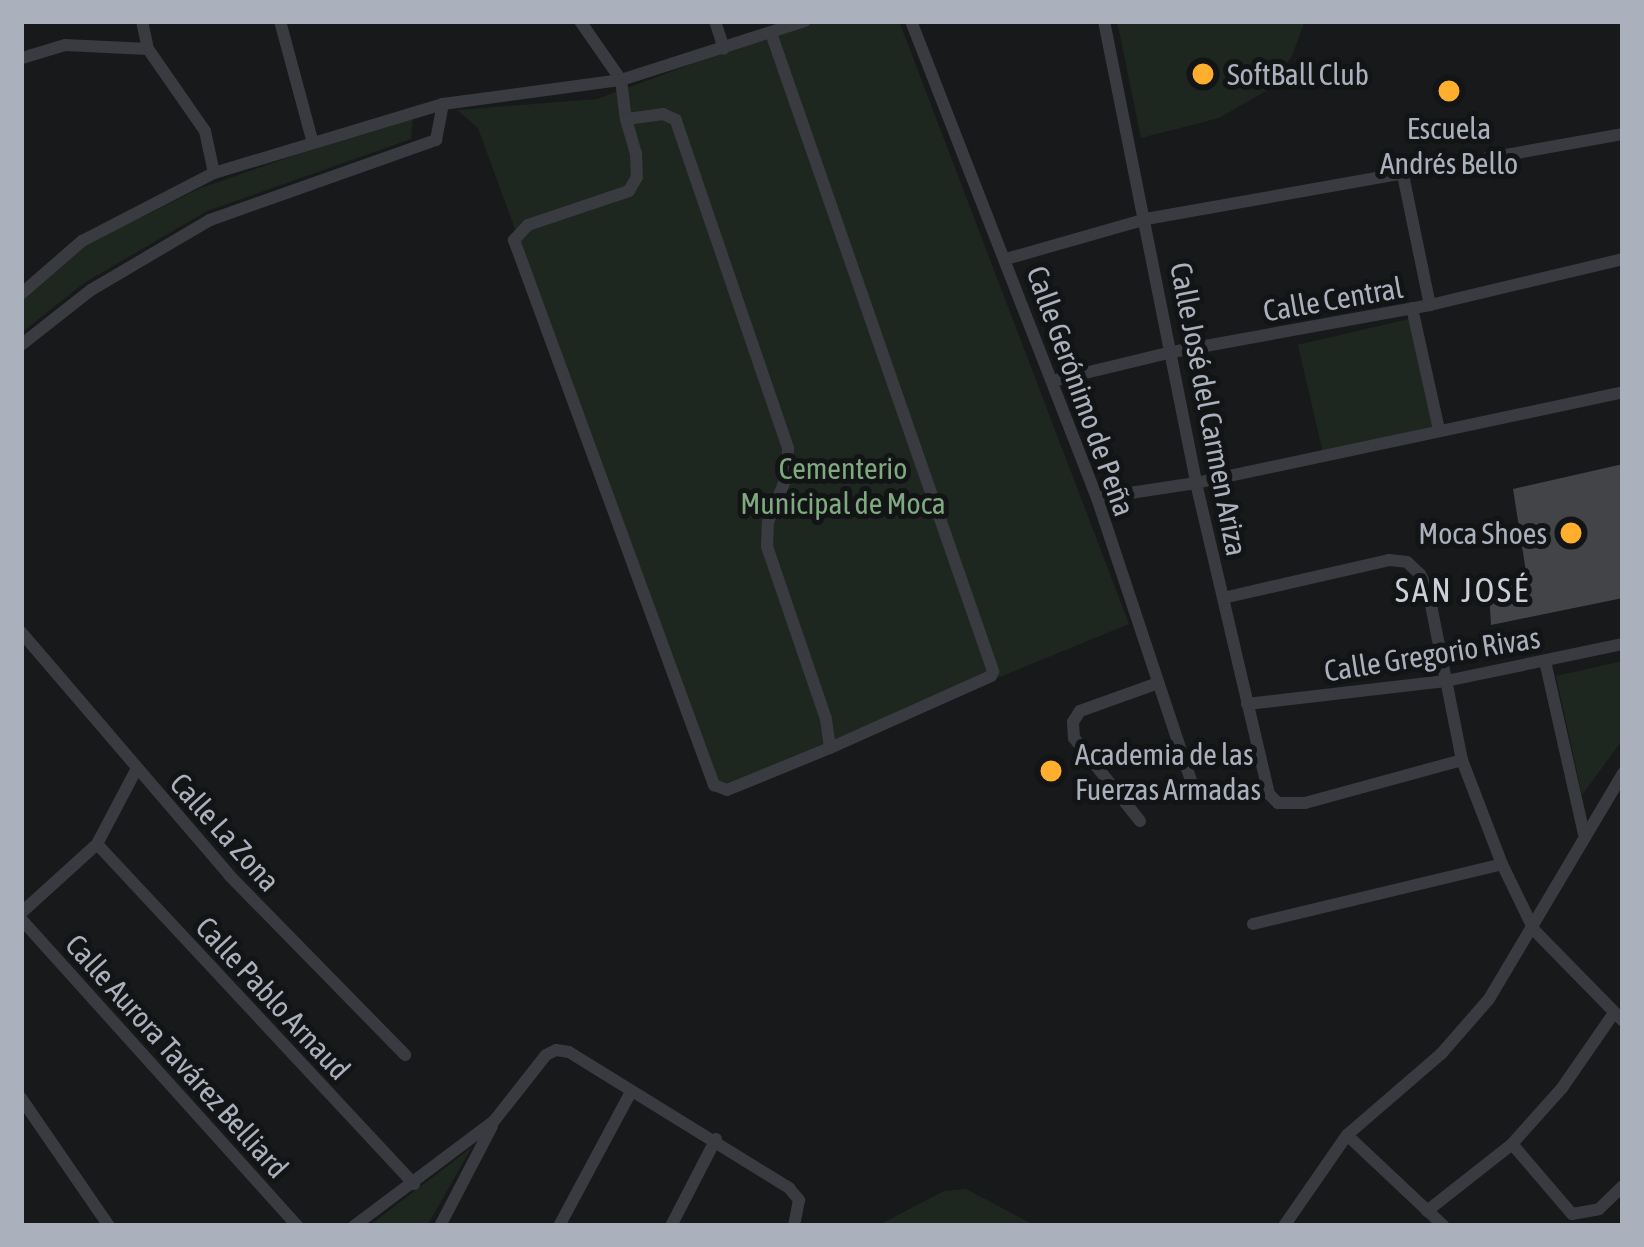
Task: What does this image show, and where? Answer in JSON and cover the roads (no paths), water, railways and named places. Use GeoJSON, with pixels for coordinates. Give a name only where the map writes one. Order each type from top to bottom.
{"type":"FeatureCollection","features":[{"type":"Feature","properties":{"kind":"street"},"geometry":{"type":"LineString","coordinates":[[142,21],[148,49],[205,131],[214,173]]}},
{"type":"Feature","properties":{"kind":"street"},"geometry":{"type":"LineString","coordinates":[[280,21],[312,140]]}},
{"type":"Feature","properties":{"kind":"street"},"geometry":{"type":"LineString","coordinates":[[580,21],[621,80],[637,177],[629,191],[528,225],[514,240],[714,785],[742,787],[992,676],[993,671],[771,33]]}},
{"type":"Feature","properties":{"kind":"street"},"geometry":{"type":"LineString","coordinates":[[715,21],[724,49]]}},
{"type":"Feature","properties":{"kind":"street"},"geometry":{"type":"LineString","coordinates":[[21,294],[82,241],[214,173],[443,104],[621,80],[805,21]]}},
{"type":"Feature","properties":{"kind":"street","name":"Calle Gerónimo de Peña"},"geometry":{"type":"LineString","coordinates":[[911,21],[1097,498],[1192,783]]}},
{"type":"Feature","properties":{"kind":"street","name":"Calle José del Carmen Ariza"},"geometry":{"type":"LineString","coordinates":[[1104,21],[1196,483],[1264,783],[1277,803],[1305,803],[1462,760]]}},
{"type":"Feature","properties":{"kind":"street"},"geometry":{"type":"LineString","coordinates":[[22,58],[65,45],[148,49]]}},
{"type":"Feature","properties":{"kind":"street"},"geometry":{"type":"LineString","coordinates":[[21,345],[91,290],[210,220],[436,140],[443,104]]}},
{"type":"Feature","properties":{"kind":"street"},"geometry":{"type":"LineString","coordinates":[[626,119],[663,114],[676,120],[788,448],[787,476],[768,522],[766,547],[826,719],[830,748]]}},
{"type":"Feature","properties":{"kind":"street"},"geometry":{"type":"LineString","coordinates":[[1006,259],[1147,219],[1623,134]]}},
{"type":"Feature","properties":{"kind":"street"},"geometry":{"type":"LineString","coordinates":[[1403,176],[1430,305]]}},
{"type":"Feature","properties":{"kind":"street","name":"Calle Central"},"geometry":{"type":"LineString","coordinates":[[1052,381],[1172,352],[1430,305],[1623,260]]}},
{"type":"Feature","properties":{"kind":"street"},"geometry":{"type":"LineString","coordinates":[[1412,308],[1439,430]]}},
{"type":"Feature","properties":{"kind":"street"},"geometry":{"type":"LineString","coordinates":[[1097,498],[1196,483],[1623,392]]}},
{"type":"Feature","properties":{"kind":"street"},"geometry":{"type":"LineString","coordinates":[[1223,598],[1389,560],[1407,562],[1429,590],[1462,760],[1502,864],[1534,930],[1619,1017],[1512,1144],[1427,1211]]}},
{"type":"Feature","properties":{"kind":"street","name":"Calle La Zona"},"geometry":{"type":"LineString","coordinates":[[21,632],[229,875],[406,1055]]}},
{"type":"Feature","properties":{"kind":"street","name":"Calle Gregorio Rivas"},"geometry":{"type":"LineString","coordinates":[[1247,704],[1446,681],[1623,644]]}},
{"type":"Feature","properties":{"kind":"street"},"geometry":{"type":"LineString","coordinates":[[1545,661],[1584,834]]}},
{"type":"Feature","properties":{"kind":"street"},"geometry":{"type":"LineString","coordinates":[[1140,821],[1074,737],[1073,722],[1098,703],[1158,683]]}},
{"type":"Feature","properties":{"kind":"street"},"geometry":{"type":"LineString","coordinates":[[21,916],[97,844],[136,770]]}},
{"type":"Feature","properties":{"kind":"street"},"geometry":{"type":"LineString","coordinates":[[1285,1226],[1347,1136],[1467,1028],[1534,930],[1584,834],[1623,773]]}},
{"type":"Feature","properties":{"kind":"street","name":"Calle Pablo Arnaud"},"geometry":{"type":"LineString","coordinates":[[97,844],[414,1184]]}},
{"type":"Feature","properties":{"kind":"street"},"geometry":{"type":"LineString","coordinates":[[1253,924],[1502,864]]}},
{"type":"Feature","properties":{"kind":"street","name":"Calle Aurora Tavárez Belliard"},"geometry":{"type":"LineString","coordinates":[[21,916],[296,1226]]}},
{"type":"Feature","properties":{"kind":"street"},"geometry":{"type":"LineString","coordinates":[[440,1226],[494,1121],[546,1055],[556,1050],[569,1052],[716,1139],[789,1188],[799,1200],[794,1226]]}},
{"type":"Feature","properties":{"kind":"street"},"geometry":{"type":"LineString","coordinates":[[559,1226],[631,1092]]}},
{"type":"Feature","properties":{"kind":"street"},"geometry":{"type":"LineString","coordinates":[[21,1098],[109,1226]]}},
{"type":"Feature","properties":{"kind":"street"},"geometry":{"type":"LineString","coordinates":[[354,1226],[494,1121]]}},
{"type":"Feature","properties":{"kind":"street"},"geometry":{"type":"LineString","coordinates":[[1347,1136],[1444,1226]]}},
{"type":"Feature","properties":{"kind":"street"},"geometry":{"type":"LineString","coordinates":[[671,1226],[716,1139]]}},
{"type":"Feature","properties":{"kind":"street"},"geometry":{"type":"LineString","coordinates":[[1512,1144],[1572,1214],[1600,1209],[1623,1186]]}},
{"type":"Feature","properties":{"kind":"place","name":"SoftBall Club"},"geometry":{"type":"Point","coordinates":[1203,74]}},
{"type":"Feature","properties":{"kind":"place","name":"Escuela Andrés Bello"},"geometry":{"type":"Point","coordinates":[1449,91]}},
{"type":"Feature","properties":{"kind":"place","name":"Moca Shoes"},"geometry":{"type":"Point","coordinates":[1571,533]}},
{"type":"Feature","properties":{"kind":"place","name":"Academia de las Fuerzas Armadas"},"geometry":{"type":"Point","coordinates":[1051,771]}},
{"type":"Feature","properties":{"kind":"district","name":"SAN JOSÉ"},"geometry":{"type":"Point","coordinates":[1463,591]}},
{"type":"Feature","properties":{"kind":"park label","name":"Cementerio Municipal de Moca"},"geometry":{"type":"Point","coordinates":[843,485]}}]}
